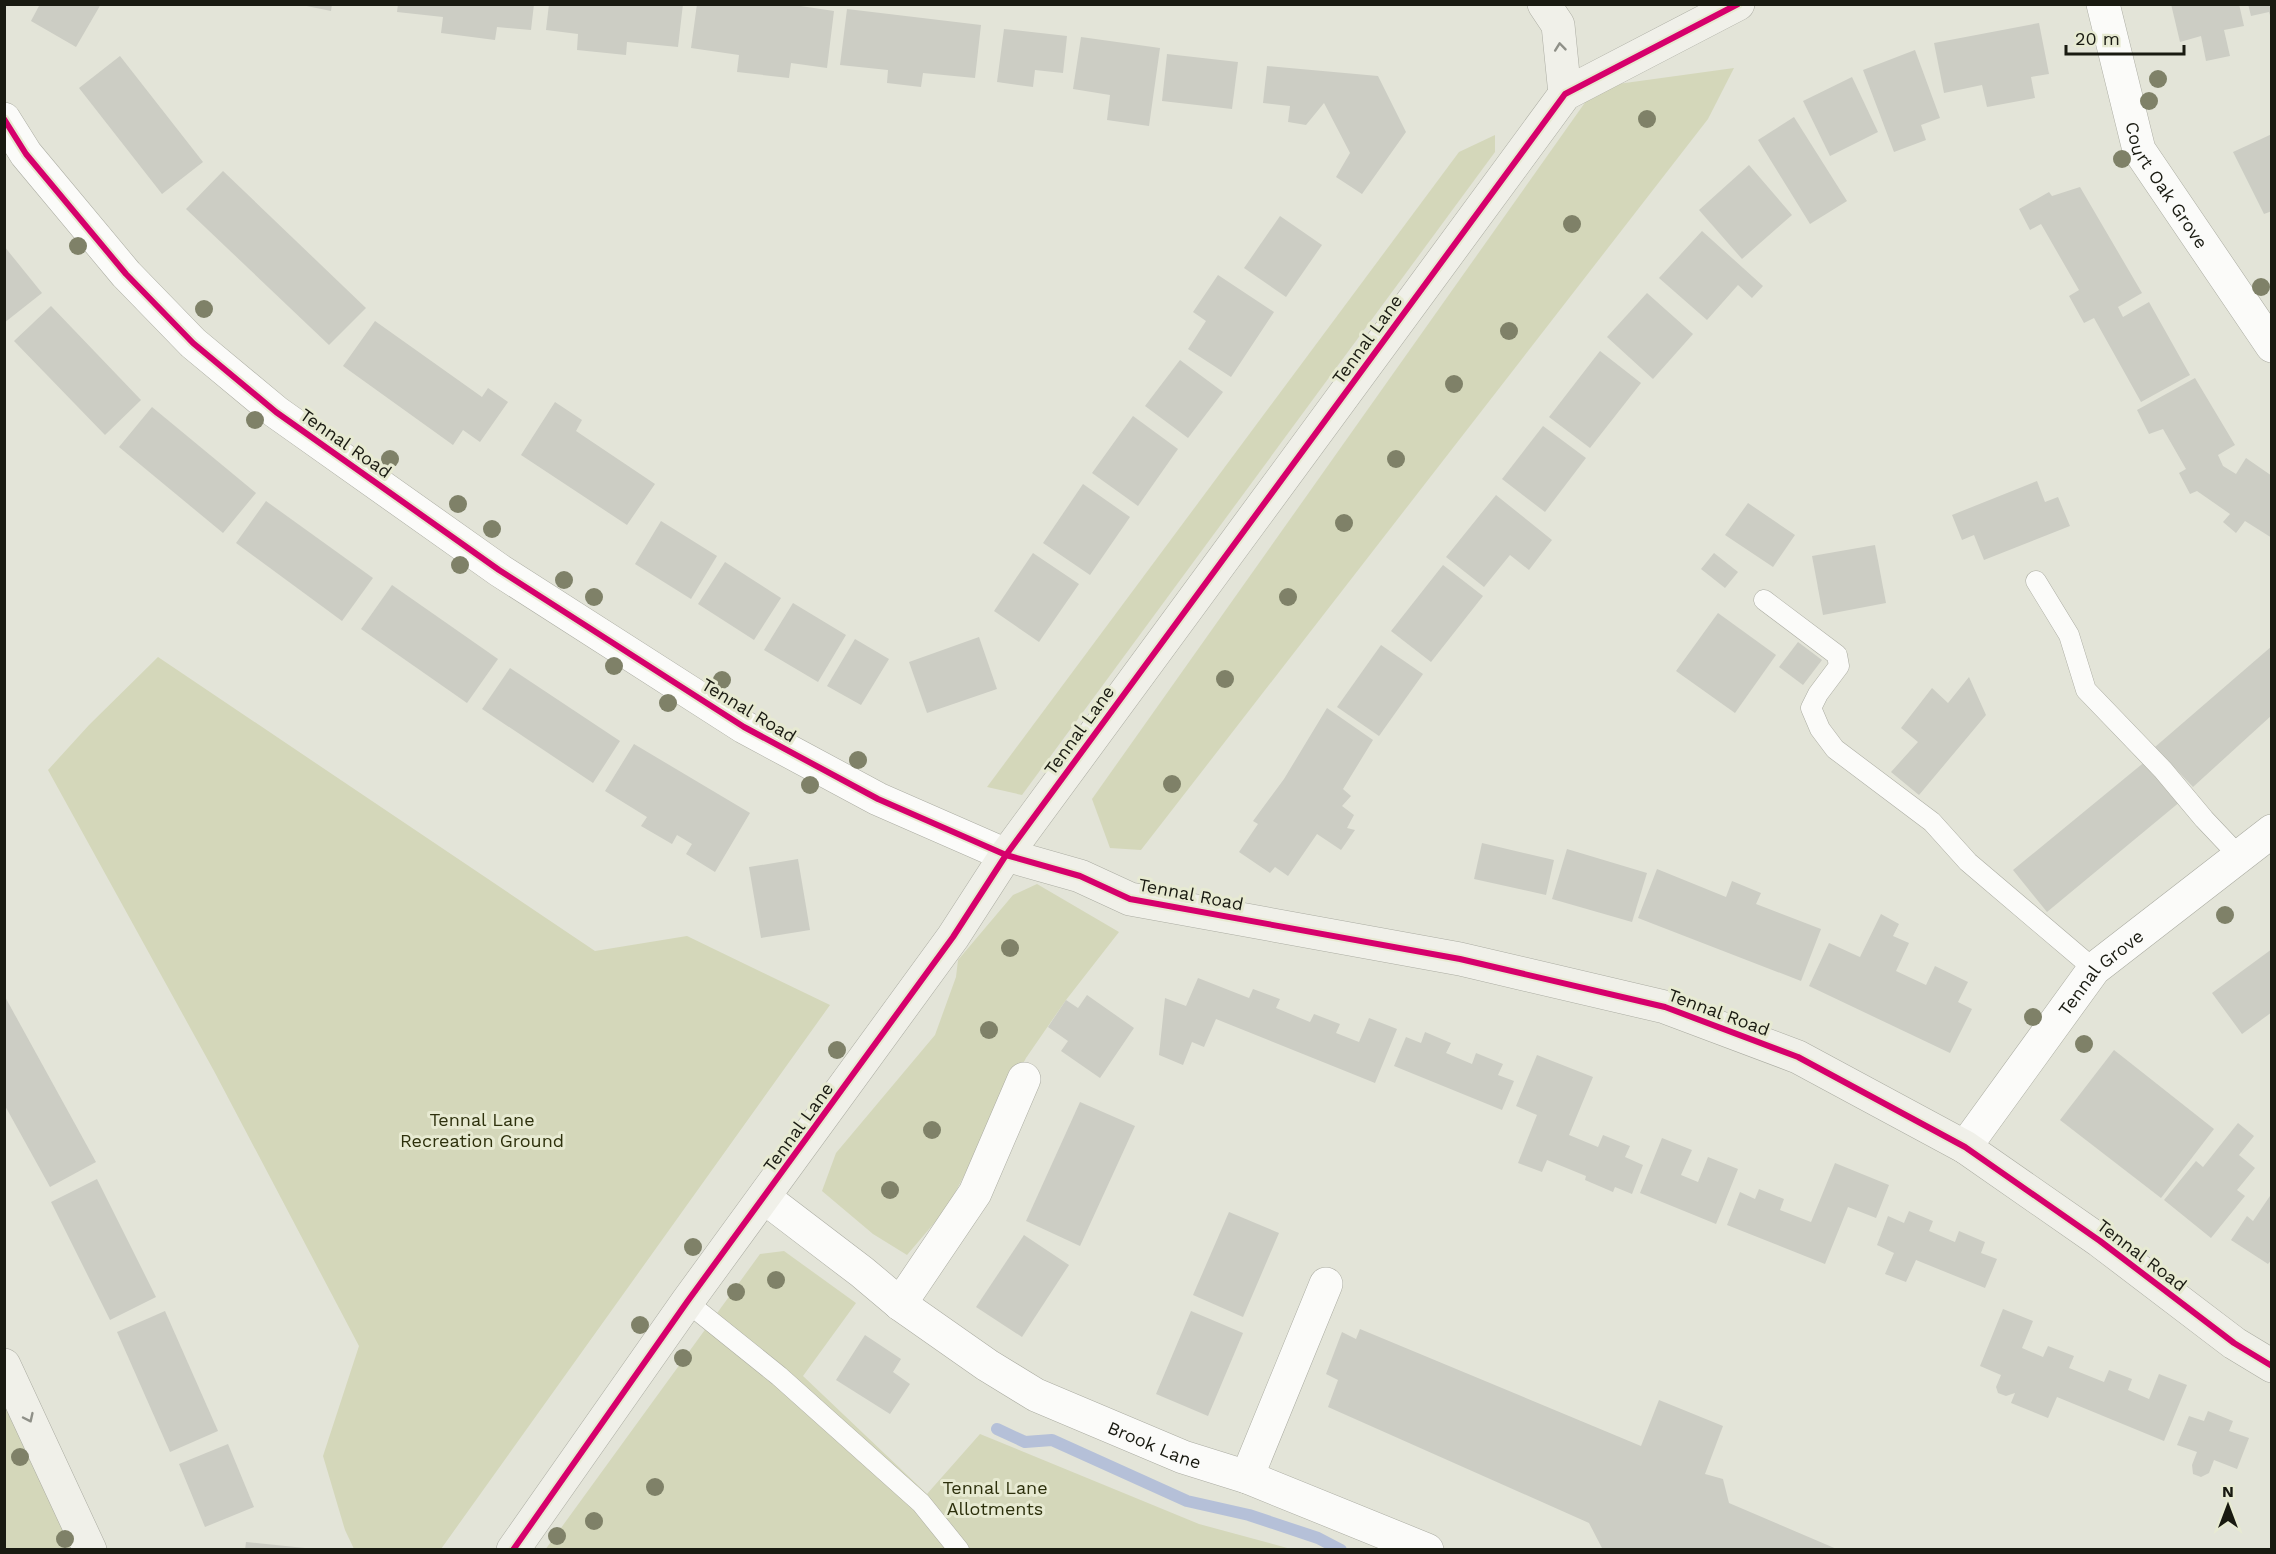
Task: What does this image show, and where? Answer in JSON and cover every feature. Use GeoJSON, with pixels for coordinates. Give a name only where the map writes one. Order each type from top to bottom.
{"type":"FeatureCollection","features":[{"type":"Feature","properties":{"kind":"street"},"geometry":{"type":"LineString","coordinates":[[1544,4],[1558,25],[1565,94]]}},
{"type":"Feature","properties":{"kind":"street","name":"Tennal Lane"},"geometry":{"type":"LineString","coordinates":[[513,1550],[687,1302],[953,937],[1006,855],[1565,94],[1738,4]]}},
{"type":"Feature","properties":{"kind":"street","name":"Court Oak Grove"},"geometry":{"type":"LineString","coordinates":[[2103,4],[2139,150],[2271,346]]}},
{"type":"Feature","properties":{"kind":"street","name":"Tennal Road"},"geometry":{"type":"LineString","coordinates":[[4,119],[26,154],[126,274],[193,344],[276,412],[499,570],[744,727],[878,799],[1006,855],[1080,876],[1130,899],[1460,959],[1665,1007],[1798,1057],[1965,1147],[2100,1241],[2234,1343],[2271,1366]]}},
{"type":"Feature","properties":{"kind":"street","name":"Tennal Grove"},"geometry":{"type":"LineString","coordinates":[[1965,1147],[2094,969],[2271,831]]}},
{"type":"Feature","properties":{"kind":"street"},"geometry":{"type":"LineString","coordinates":[[900,1304],[975,1193],[1024,1078]]}},
{"type":"Feature","properties":{"kind":"street","name":"Brook Lane"},"geometry":{"type":"LineString","coordinates":[[765,1198],[900,1304],[987,1365],[1036,1395],[1183,1457],[1247,1477],[1427,1550]]}},
{"type":"Feature","properties":{"kind":"street"},"geometry":{"type":"LineString","coordinates":[[1247,1477],[1326,1284]]}},
{"type":"Feature","properties":{"kind":"street"},"geometry":{"type":"LineString","coordinates":[[4,1365],[90,1550]]}},
{"type":"Feature","properties":{"kind":"lane"},"geometry":{"type":"LineString","coordinates":[[2036,581],[2069,635],[2086,690],[2157,763],[2239,856]]}},
{"type":"Feature","properties":{"kind":"lane"},"geometry":{"type":"LineString","coordinates":[[1764,600],[1836,655],[1839,666],[1818,694],[1811,708],[1820,729],[1835,749],[1932,822],[1968,862],[2094,969]]}},
{"type":"Feature","properties":{"kind":"lane"},"geometry":{"type":"LineString","coordinates":[[687,1302],[779,1376],[921,1503],[958,1550]]}},
{"type":"Feature","properties":{"kind":"green space"},"geometry":{"type":"Polygon","coordinates":[[[1734,68],[1708,119],[1141,850],[1110,848],[1092,799],[1596,87],[1734,68]]]}},
{"type":"Feature","properties":{"kind":"green space"},"geometry":{"type":"Polygon","coordinates":[[[1495,135],[1495,152],[1022,795],[987,787],[1459,152],[1495,135]]]}},
{"type":"Feature","properties":{"kind":"green space","name":"Tennal Lane Recreation Ground"},"geometry":{"type":"Polygon","coordinates":[[[158,657],[595,951],[687,936],[830,1005],[441,1549],[354,1549],[345,1530],[323,1456],[359,1346],[214,1071],[48,770],[89,725],[158,657]]]}},
{"type":"Feature","properties":{"kind":"green space"},"geometry":{"type":"Polygon","coordinates":[[[1037,884],[1119,932],[1066,1000],[1026,1058],[947,1208],[907,1255],[873,1234],[822,1191],[836,1153],[935,1035],[956,977],[958,960],[1013,895],[1037,884]]]}},
{"type":"Feature","properties":{"kind":"green space","name":"Tennal Lane Allotments"},"geometry":{"type":"Polygon","coordinates":[[[784,1251],[856,1303],[803,1376],[927,1494],[980,1434],[1199,1524],[1291,1549],[545,1550],[760,1254],[784,1251]]]}},
{"type":"Feature","properties":{"kind":"green space"},"geometry":{"type":"Polygon","coordinates":[[[4,1399],[73,1549],[5,1549],[4,1399]]]}},
{"type":"Feature","properties":{"kind":"building"},"geometry":{"type":"Polygon","coordinates":[[[40,4],[101,4],[76,47],[31,21],[40,4]]]}},
{"type":"Feature","properties":{"kind":"building"},"geometry":{"type":"Polygon","coordinates":[[[297,4],[332,4],[331,11],[297,4]]]}},
{"type":"Feature","properties":{"kind":"building"},"geometry":{"type":"Polygon","coordinates":[[[398,4],[534,4],[531,30],[497,27],[495,40],[441,33],[443,17],[397,12],[398,4]]]}},
{"type":"Feature","properties":{"kind":"building"},"geometry":{"type":"Polygon","coordinates":[[[549,4],[683,4],[678,47],[627,42],[626,55],[577,50],[578,34],[546,30],[549,4]]]}},
{"type":"Feature","properties":{"kind":"building"},"geometry":{"type":"Polygon","coordinates":[[[697,4],[787,4],[834,11],[827,68],[791,63],[789,78],[737,72],[739,55],[691,48],[697,4]]]}},
{"type":"Feature","properties":{"kind":"building"},"geometry":{"type":"Polygon","coordinates":[[[2171,4],[2239,4],[2244,26],[2224,30],[2230,56],[2206,61],[2201,36],[2180,42],[2171,4]]]}},
{"type":"Feature","properties":{"kind":"building"},"geometry":{"type":"Polygon","coordinates":[[[2248,4],[2272,4],[2272,21],[2269,12],[2251,16],[2248,4]]]}},
{"type":"Feature","properties":{"kind":"building"},"geometry":{"type":"Polygon","coordinates":[[[847,9],[981,25],[975,78],[923,73],[921,87],[887,83],[888,70],[840,65],[847,9]]]}},
{"type":"Feature","properties":{"kind":"building"},"geometry":{"type":"Polygon","coordinates":[[[2039,23],[2049,74],[2031,77],[2035,98],[1987,107],[1982,85],[1944,93],[1934,43],[2039,23]]]}},
{"type":"Feature","properties":{"kind":"building"},"geometry":{"type":"Polygon","coordinates":[[[1004,29],[1067,36],[1063,73],[1035,70],[1033,87],[997,82],[1004,29]]]}},
{"type":"Feature","properties":{"kind":"building"},"geometry":{"type":"Polygon","coordinates":[[[1081,37],[1160,48],[1149,126],[1107,120],[1110,95],[1073,89],[1081,37]]]}},
{"type":"Feature","properties":{"kind":"building"},"geometry":{"type":"Polygon","coordinates":[[[1915,50],[1940,118],[1921,125],[1926,140],[1894,152],[1863,70],[1915,50]]]}},
{"type":"Feature","properties":{"kind":"building"},"geometry":{"type":"Polygon","coordinates":[[[1167,54],[1238,62],[1232,109],[1162,101],[1167,54]]]}},
{"type":"Feature","properties":{"kind":"building"},"geometry":{"type":"Polygon","coordinates":[[[120,56],[203,162],[162,194],[79,88],[120,56]]]}},
{"type":"Feature","properties":{"kind":"building"},"geometry":{"type":"Polygon","coordinates":[[[1267,66],[1378,76],[1406,132],[1362,194],[1336,177],[1350,153],[1324,103],[1306,125],[1288,122],[1290,106],[1263,103],[1267,66]]]}},
{"type":"Feature","properties":{"kind":"building"},"geometry":{"type":"Polygon","coordinates":[[[1852,77],[1878,132],[1830,156],[1803,101],[1852,77]]]}},
{"type":"Feature","properties":{"kind":"building"},"geometry":{"type":"Polygon","coordinates":[[[1794,117],[1847,201],[1810,224],[1758,140],[1794,117]]]}},
{"type":"Feature","properties":{"kind":"building"},"geometry":{"type":"Polygon","coordinates":[[[2272,134],[2272,211],[2264,214],[2233,152],[2272,134]]]}},
{"type":"Feature","properties":{"kind":"building"},"geometry":{"type":"Polygon","coordinates":[[[1749,165],[1792,215],[1742,259],[1699,210],[1749,165]]]}},
{"type":"Feature","properties":{"kind":"building"},"geometry":{"type":"Polygon","coordinates":[[[223,171],[366,308],[329,345],[186,209],[223,171]]]}},
{"type":"Feature","properties":{"kind":"building"},"geometry":{"type":"Polygon","coordinates":[[[2080,187],[2142,293],[2118,307],[2123,317],[2149,302],[2190,375],[2141,402],[2094,318],[2084,323],[2069,296],[2079,290],[2041,224],[2030,230],[2019,209],[2049,192],[2052,196],[2080,187]]]}},
{"type":"Feature","properties":{"kind":"building"},"geometry":{"type":"Polygon","coordinates":[[[1280,216],[1322,245],[1286,297],[1244,268],[1280,216]]]}},
{"type":"Feature","properties":{"kind":"building"},"geometry":{"type":"Polygon","coordinates":[[[1702,231],[1763,286],[1752,298],[1738,285],[1707,320],[1659,278],[1702,231]]]}},
{"type":"Feature","properties":{"kind":"building"},"geometry":{"type":"Polygon","coordinates":[[[4,246],[42,293],[4,323],[4,246]]]}},
{"type":"Feature","properties":{"kind":"building"},"geometry":{"type":"Polygon","coordinates":[[[1218,275],[1274,312],[1231,377],[1188,349],[1206,321],[1193,312],[1218,275]]]}},
{"type":"Feature","properties":{"kind":"building"},"geometry":{"type":"Polygon","coordinates":[[[1647,293],[1693,334],[1653,379],[1607,337],[1647,293]]]}},
{"type":"Feature","properties":{"kind":"building"},"geometry":{"type":"Polygon","coordinates":[[[51,306],[141,400],[105,435],[14,341],[51,306]]]}},
{"type":"Feature","properties":{"kind":"building"},"geometry":{"type":"Polygon","coordinates":[[[375,321],[482,397],[488,388],[508,402],[480,442],[463,430],[453,445],[343,366],[375,321]]]}},
{"type":"Feature","properties":{"kind":"building"},"geometry":{"type":"Polygon","coordinates":[[[1600,351],[1641,383],[1590,448],[1549,417],[1600,351]]]}},
{"type":"Feature","properties":{"kind":"building"},"geometry":{"type":"Polygon","coordinates":[[[1180,360],[1223,392],[1188,438],[1145,406],[1180,360]]]}},
{"type":"Feature","properties":{"kind":"building"},"geometry":{"type":"Polygon","coordinates":[[[2195,378],[2235,445],[2218,455],[2223,466],[2236,474],[2246,458],[2272,476],[2272,538],[2245,521],[2236,533],[2223,522],[2230,514],[2197,491],[2190,494],[2179,473],[2186,469],[2163,429],[2149,434],[2137,410],[2195,378]]]}},
{"type":"Feature","properties":{"kind":"building"},"geometry":{"type":"Polygon","coordinates":[[[555,402],[582,420],[576,431],[655,484],[627,525],[521,455],[555,402]]]}},
{"type":"Feature","properties":{"kind":"building"},"geometry":{"type":"Polygon","coordinates":[[[152,407],[256,493],[223,533],[119,447],[152,407]]]}},
{"type":"Feature","properties":{"kind":"building"},"geometry":{"type":"Polygon","coordinates":[[[1133,416],[1178,449],[1138,506],[1092,473],[1133,416]]]}},
{"type":"Feature","properties":{"kind":"building"},"geometry":{"type":"Polygon","coordinates":[[[1543,426],[1586,458],[1545,512],[1502,479],[1543,426]]]}},
{"type":"Feature","properties":{"kind":"building"},"geometry":{"type":"Polygon","coordinates":[[[2037,481],[2045,502],[2058,497],[2070,526],[1984,560],[1974,535],[1962,540],[1952,515],[2037,481]]]}},
{"type":"Feature","properties":{"kind":"building"},"geometry":{"type":"Polygon","coordinates":[[[1083,484],[1130,517],[1090,575],[1043,543],[1083,484]]]}},
{"type":"Feature","properties":{"kind":"building"},"geometry":{"type":"Polygon","coordinates":[[[1496,495],[1552,540],[1529,570],[1510,555],[1484,587],[1446,557],[1496,495]]]}},
{"type":"Feature","properties":{"kind":"building"},"geometry":{"type":"Polygon","coordinates":[[[266,501],[373,578],[342,621],[236,543],[266,501]]]}},
{"type":"Feature","properties":{"kind":"building"},"geometry":{"type":"Polygon","coordinates":[[[1748,503],[1795,535],[1773,567],[1725,535],[1748,503]]]}},
{"type":"Feature","properties":{"kind":"building"},"geometry":{"type":"Polygon","coordinates":[[[661,521],[717,556],[691,599],[635,564],[661,521]]]}},
{"type":"Feature","properties":{"kind":"building"},"geometry":{"type":"Polygon","coordinates":[[[1875,545],[1886,603],[1823,615],[1812,556],[1875,545]]]}},
{"type":"Feature","properties":{"kind":"building"},"geometry":{"type":"Polygon","coordinates":[[[1033,553],[1079,584],[1039,642],[994,611],[1033,553]]]}},
{"type":"Feature","properties":{"kind":"building"},"geometry":{"type":"Polygon","coordinates":[[[1714,553],[1738,572],[1725,588],[1701,569],[1714,553]]]}},
{"type":"Feature","properties":{"kind":"building"},"geometry":{"type":"Polygon","coordinates":[[[725,562],[781,598],[754,640],[698,604],[725,562]]]}},
{"type":"Feature","properties":{"kind":"building"},"geometry":{"type":"Polygon","coordinates":[[[1443,565],[1483,596],[1431,662],[1391,631],[1443,565]]]}},
{"type":"Feature","properties":{"kind":"building"},"geometry":{"type":"Polygon","coordinates":[[[392,585],[498,659],[467,703],[361,629],[392,585]]]}},
{"type":"Feature","properties":{"kind":"building"},"geometry":{"type":"Polygon","coordinates":[[[793,603],[846,635],[818,682],[764,650],[793,603]]]}},
{"type":"Feature","properties":{"kind":"building"},"geometry":{"type":"Polygon","coordinates":[[[1718,613],[1776,655],[1735,713],[1676,671],[1718,613]]]}},
{"type":"Feature","properties":{"kind":"building"},"geometry":{"type":"Polygon","coordinates":[[[979,637],[997,689],[927,713],[909,662],[979,637]]]}},
{"type":"Feature","properties":{"kind":"building"},"geometry":{"type":"Polygon","coordinates":[[[855,639],[889,659],[861,705],[827,686],[855,639]]]}},
{"type":"Feature","properties":{"kind":"building"},"geometry":{"type":"Polygon","coordinates":[[[1798,642],[1822,660],[1803,685],[1779,667],[1798,642]]]}},
{"type":"Feature","properties":{"kind":"building"},"geometry":{"type":"Polygon","coordinates":[[[1381,645],[1423,674],[1379,736],[1337,707],[1381,645]]]}},
{"type":"Feature","properties":{"kind":"building"},"geometry":{"type":"Polygon","coordinates":[[[2272,646],[2272,715],[2193,787],[2155,747],[2272,646]]]}},
{"type":"Feature","properties":{"kind":"building"},"geometry":{"type":"Polygon","coordinates":[[[510,668],[620,741],[593,783],[482,709],[510,668]]]}},
{"type":"Feature","properties":{"kind":"building"},"geometry":{"type":"Polygon","coordinates":[[[1969,677],[1986,715],[1919,795],[1891,772],[1918,742],[1901,728],[1932,688],[1948,703],[1969,677]]]}},
{"type":"Feature","properties":{"kind":"building"},"geometry":{"type":"Polygon","coordinates":[[[1327,708],[1373,740],[1343,789],[1351,796],[1342,806],[1354,815],[1347,828],[1355,830],[1341,850],[1317,834],[1288,876],[1275,867],[1270,873],[1239,852],[1258,824],[1253,821],[1284,779],[1327,708]]]}},
{"type":"Feature","properties":{"kind":"building"},"geometry":{"type":"Polygon","coordinates":[[[634,744],[750,813],[715,872],[686,854],[692,844],[677,835],[672,844],[641,826],[647,817],[605,791],[634,744]]]}},
{"type":"Feature","properties":{"kind":"building"},"geometry":{"type":"Polygon","coordinates":[[[2147,760],[2181,801],[2047,912],[2013,870],[2147,760]]]}},
{"type":"Feature","properties":{"kind":"building"},"geometry":{"type":"Polygon","coordinates":[[[1482,843],[1554,860],[1546,895],[1474,879],[1482,843]]]}},
{"type":"Feature","properties":{"kind":"building"},"geometry":{"type":"Polygon","coordinates":[[[1567,849],[1647,873],[1632,922],[1552,899],[1567,849]]]}},
{"type":"Feature","properties":{"kind":"building"},"geometry":{"type":"Polygon","coordinates":[[[798,859],[810,930],[761,938],[749,867],[798,859]]]}},
{"type":"Feature","properties":{"kind":"building"},"geometry":{"type":"Polygon","coordinates":[[[1657,869],[1726,897],[1732,881],[1761,893],[1756,904],[1821,929],[1801,981],[1638,918],[1657,869]]]}},
{"type":"Feature","properties":{"kind":"building"},"geometry":{"type":"Polygon","coordinates":[[[1881,914],[1899,924],[1893,936],[1909,943],[1896,971],[1926,985],[1935,966],[1968,982],[1958,1002],[1972,1009],[1950,1053],[1809,986],[1829,943],[1860,957],[1881,914]]]}},
{"type":"Feature","properties":{"kind":"building"},"geometry":{"type":"Polygon","coordinates":[[[2272,949],[2272,1012],[2242,1034],[2212,993],[2272,949]]]}},
{"type":"Feature","properties":{"kind":"building"},"geometry":{"type":"Polygon","coordinates":[[[1198,978],[1249,998],[1253,989],[1280,999],[1276,1008],[1310,1022],[1314,1014],[1340,1024],[1336,1033],[1359,1042],[1369,1018],[1397,1029],[1375,1083],[1216,1019],[1204,1047],[1192,1042],[1183,1065],[1159,1055],[1165,998],[1186,1006],[1198,978]]]}},
{"type":"Feature","properties":{"kind":"building"},"geometry":{"type":"Polygon","coordinates":[[[4,995],[96,1162],[50,1187],[4,1104],[4,995]]]}},
{"type":"Feature","properties":{"kind":"building"},"geometry":{"type":"Polygon","coordinates":[[[1087,995],[1134,1028],[1100,1078],[1061,1051],[1068,1041],[1048,1027],[1066,1000],[1078,1008],[1087,995]]]}},
{"type":"Feature","properties":{"kind":"building"},"geometry":{"type":"Polygon","coordinates":[[[1425,1032],[1451,1043],[1446,1053],[1472,1064],[1476,1053],[1503,1064],[1498,1075],[1514,1081],[1502,1110],[1394,1066],[1406,1037],[1421,1043],[1425,1032]]]}},
{"type":"Feature","properties":{"kind":"building"},"geometry":{"type":"Polygon","coordinates":[[[2114,1050],[2214,1129],[2161,1198],[2060,1120],[2114,1050]]]}},
{"type":"Feature","properties":{"kind":"building"},"geometry":{"type":"Polygon","coordinates":[[[1537,1055],[1593,1077],[1569,1135],[1598,1147],[1603,1135],[1630,1146],[1625,1157],[1643,1165],[1632,1194],[1615,1187],[1613,1192],[1585,1180],[1586,1176],[1547,1160],[1542,1172],[1518,1163],[1537,1115],[1516,1106],[1537,1055]]]}},
{"type":"Feature","properties":{"kind":"building"},"geometry":{"type":"Polygon","coordinates":[[[1080,1102],[1135,1126],[1080,1246],[1026,1221],[1080,1102]]]}},
{"type":"Feature","properties":{"kind":"building"},"geometry":{"type":"Polygon","coordinates":[[[2238,1123],[2254,1136],[2239,1155],[2255,1168],[2237,1190],[2245,1196],[2211,1238],[2164,1200],[2196,1161],[2203,1167],[2238,1123]]]}},
{"type":"Feature","properties":{"kind":"building"},"geometry":{"type":"Polygon","coordinates":[[[1662,1138],[1692,1150],[1681,1175],[1698,1182],[1708,1157],[1738,1169],[1716,1224],[1640,1193],[1662,1138]]]}},
{"type":"Feature","properties":{"kind":"building"},"geometry":{"type":"Polygon","coordinates":[[[1835,1163],[1889,1185],[1876,1218],[1848,1207],[1825,1264],[1727,1225],[1740,1192],[1755,1199],[1759,1189],[1784,1199],[1780,1210],[1811,1222],[1835,1163]]]}},
{"type":"Feature","properties":{"kind":"building"},"geometry":{"type":"Polygon","coordinates":[[[97,1179],[156,1297],[110,1320],[51,1202],[97,1179]]]}},
{"type":"Feature","properties":{"kind":"building"},"geometry":{"type":"Polygon","coordinates":[[[2272,1193],[2272,1259],[2268,1264],[2231,1240],[2247,1216],[2253,1221],[2272,1193]]]}},
{"type":"Feature","properties":{"kind":"building"},"geometry":{"type":"Polygon","coordinates":[[[1909,1211],[1933,1221],[1929,1231],[1955,1242],[1959,1231],[1985,1242],[1981,1253],[1997,1259],[1985,1288],[1916,1260],[1906,1282],[1885,1274],[1894,1253],[1877,1245],[1888,1216],[1904,1223],[1909,1211]]]}},
{"type":"Feature","properties":{"kind":"building"},"geometry":{"type":"Polygon","coordinates":[[[1229,1212],[1279,1233],[1243,1317],[1193,1295],[1229,1212]]]}},
{"type":"Feature","properties":{"kind":"building"},"geometry":{"type":"Polygon","coordinates":[[[1024,1235],[1069,1265],[1022,1337],[976,1307],[1024,1235]]]}},
{"type":"Feature","properties":{"kind":"building"},"geometry":{"type":"Polygon","coordinates":[[[2003,1309],[2033,1321],[2022,1348],[2043,1357],[2048,1346],[2074,1356],[2069,1368],[2104,1382],[2109,1370],[2132,1379],[2128,1390],[2149,1399],[2159,1374],[2187,1385],[2164,1441],[2057,1397],[2048,1418],[2011,1403],[2015,1393],[2006,1396],[1998,1393],[1996,1387],[2001,1375],[1980,1366],[2003,1309]]]}},
{"type":"Feature","properties":{"kind":"building"},"geometry":{"type":"Polygon","coordinates":[[[165,1311],[218,1431],[170,1452],[117,1332],[165,1311]]]}},
{"type":"Feature","properties":{"kind":"building"},"geometry":{"type":"Polygon","coordinates":[[[1191,1311],[1243,1333],[1208,1416],[1156,1394],[1191,1311]]]}},
{"type":"Feature","properties":{"kind":"building"},"geometry":{"type":"Polygon","coordinates":[[[1360,1329],[1641,1446],[1659,1400],[1723,1426],[1705,1474],[1723,1479],[1729,1503],[1839,1550],[1603,1550],[1589,1523],[1328,1407],[1338,1380],[1326,1374],[1342,1332],[1356,1339],[1360,1329]]]}},
{"type":"Feature","properties":{"kind":"building"},"geometry":{"type":"Polygon","coordinates":[[[865,1335],[901,1359],[893,1372],[910,1384],[890,1414],[836,1380],[865,1335]]]}},
{"type":"Feature","properties":{"kind":"building"},"geometry":{"type":"Polygon","coordinates":[[[2208,1411],[2233,1421],[2229,1431],[2249,1438],[2237,1469],[2214,1460],[2209,1473],[2201,1477],[2193,1474],[2192,1465],[2197,1452],[2177,1445],[2189,1416],[2204,1421],[2208,1411]]]}},
{"type":"Feature","properties":{"kind":"building"},"geometry":{"type":"Polygon","coordinates":[[[228,1444],[254,1507],[205,1527],[179,1464],[228,1444]]]}},
{"type":"Feature","properties":{"kind":"building"},"geometry":{"type":"Polygon","coordinates":[[[246,1542],[305,1548],[305,1550],[245,1550],[246,1542]]]}},
{"type":"Feature","properties":{"kind":"waterway"},"geometry":{"type":"LineString","coordinates":[[997,1429],[1025,1442],[1052,1440],[1187,1501],[1249,1515],[1318,1538],[1341,1550]]}},
{"type":"Feature","properties":{"kind":"cycle path"},"geometry":{"type":"LineString","coordinates":[[513,1550],[687,1302],[953,937],[1006,855],[1565,94],[1738,4]]}},
{"type":"Feature","properties":{"kind":"cycle path"},"geometry":{"type":"LineString","coordinates":[[4,119],[26,154],[126,274],[193,343],[276,412],[499,570],[744,727],[878,799],[1006,855],[1080,876],[1130,899],[1460,959],[1665,1007],[1798,1057],[1965,1147],[2100,1241],[2234,1343],[2272,1366]]}}]}
